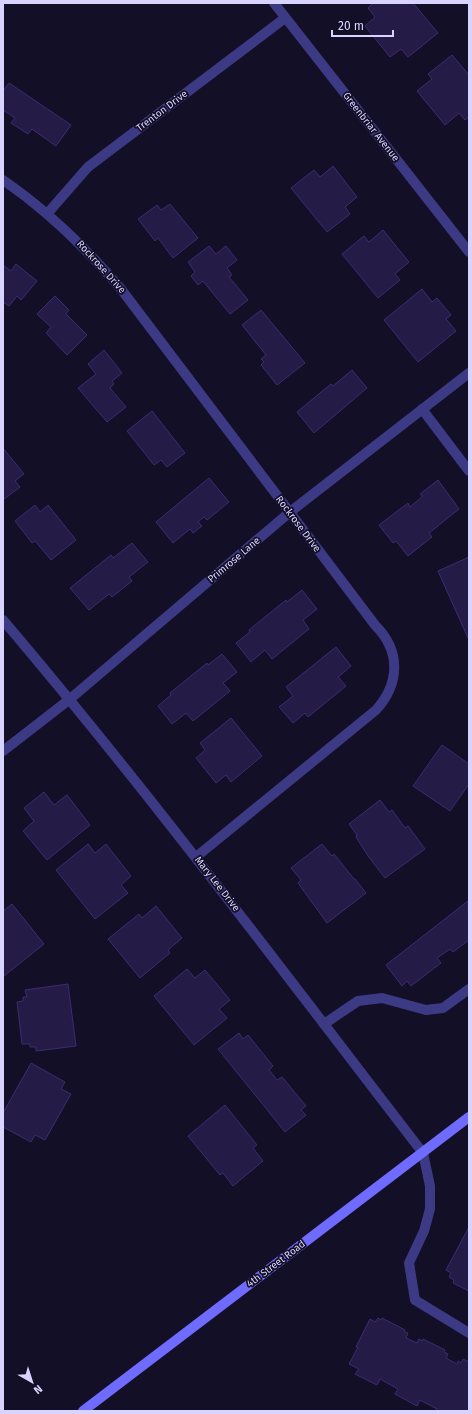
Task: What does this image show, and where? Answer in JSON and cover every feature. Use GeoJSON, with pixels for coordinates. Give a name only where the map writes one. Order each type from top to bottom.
{"type":"FeatureCollection","features":[{"type":"Feature","properties":{"kind":"street","name":"Greenbriar Avenue"},"geometry":{"type":"LineString","coordinates":[[274,3],[469,252]]}},
{"type":"Feature","properties":{"kind":"street","name":"Trenton Drive"},"geometry":{"type":"LineString","coordinates":[[47,214],[88,167],[286,18]]}},
{"type":"Feature","properties":{"kind":"street","name":"Rockrose Drive"},"geometry":{"type":"LineString","coordinates":[[3,180],[47,214],[85,249],[121,289],[370,619],[386,638],[392,651],[395,671],[392,685],[388,694],[376,710],[196,857]]}},
{"type":"Feature","properties":{"kind":"street","name":"Primrose Lane"},"geometry":{"type":"LineString","coordinates":[[3,752],[70,699],[290,512],[469,373]]}},
{"type":"Feature","properties":{"kind":"street"},"geometry":{"type":"LineString","coordinates":[[422,409],[469,471]]}},
{"type":"Feature","properties":{"kind":"street","name":"Mary Lee Drive"},"geometry":{"type":"LineString","coordinates":[[3,620],[70,699],[196,857],[423,1153]]}},
{"type":"Feature","properties":{"kind":"street"},"geometry":{"type":"LineString","coordinates":[[324,1024],[358,1001],[382,998],[426,1010],[443,1008],[469,989]]}},
{"type":"Feature","properties":{"kind":"street","name":"4th Street Road"},"geometry":{"type":"LineString","coordinates":[[83,1411],[469,1117]]}},
{"type":"Feature","properties":{"kind":"street"},"geometry":{"type":"LineString","coordinates":[[423,1153],[430,1186],[430,1209],[424,1231],[409,1263],[415,1300],[469,1333]]}},
{"type":"Feature","properties":{"kind":"building"},"geometry":{"type":"Polygon","coordinates":[[[373,3],[413,3],[438,33],[408,57],[401,49],[390,57],[365,26],[375,17],[368,8],[373,3]]]}},
{"type":"Feature","properties":{"kind":"building"},"geometry":{"type":"Polygon","coordinates":[[[452,55],[469,75],[469,117],[465,120],[459,113],[445,125],[417,91],[432,79],[428,74],[452,55]]]}},
{"type":"Feature","properties":{"kind":"building"},"geometry":{"type":"Polygon","coordinates":[[[9,83],[71,125],[56,146],[32,129],[28,134],[11,123],[15,118],[3,110],[3,91],[9,83]]]}},
{"type":"Feature","properties":{"kind":"building"},"geometry":{"type":"Polygon","coordinates":[[[333,166],[357,197],[345,207],[350,214],[327,232],[291,188],[314,170],[320,177],[333,166]]]}},
{"type":"Feature","properties":{"kind":"building"},"geometry":{"type":"Polygon","coordinates":[[[170,204],[198,238],[173,258],[158,238],[155,241],[138,219],[157,205],[161,210],[170,204]]]}},
{"type":"Feature","properties":{"kind":"building"},"geometry":{"type":"Polygon","coordinates":[[[383,230],[409,262],[395,274],[400,280],[378,298],[342,254],[364,236],[369,242],[383,230]]]}},
{"type":"Feature","properties":{"kind":"building"},"geometry":{"type":"Polygon","coordinates":[[[209,246],[216,254],[226,246],[237,260],[227,268],[232,275],[229,277],[248,300],[230,314],[203,281],[198,285],[191,276],[195,272],[188,262],[209,246]]]}},
{"type":"Feature","properties":{"kind":"building"},"geometry":{"type":"Polygon","coordinates":[[[16,264],[37,281],[21,300],[17,296],[9,306],[3,302],[3,265],[11,271],[16,264]]]}},
{"type":"Feature","properties":{"kind":"building"},"geometry":{"type":"Polygon","coordinates":[[[422,289],[432,302],[437,298],[451,315],[446,319],[456,331],[418,362],[384,320],[422,289]]]}},
{"type":"Feature","properties":{"kind":"building"},"geometry":{"type":"Polygon","coordinates":[[[55,296],[69,310],[66,314],[87,335],[67,355],[46,333],[51,327],[37,314],[55,296]]]}},
{"type":"Feature","properties":{"kind":"building"},"geometry":{"type":"Polygon","coordinates":[[[261,310],[305,363],[277,385],[261,365],[264,362],[261,359],[266,355],[242,325],[261,310]]]}},
{"type":"Feature","properties":{"kind":"building"},"geometry":{"type":"Polygon","coordinates":[[[104,350],[122,373],[112,381],[114,384],[110,388],[126,407],[107,422],[78,388],[96,374],[88,364],[104,350]]]}},
{"type":"Feature","properties":{"kind":"building"},"geometry":{"type":"Polygon","coordinates":[[[352,370],[367,388],[314,433],[297,412],[331,384],[333,386],[352,370]]]}},
{"type":"Feature","properties":{"kind":"building"},"geometry":{"type":"Polygon","coordinates":[[[152,411],[185,453],[167,467],[161,460],[154,465],[127,431],[152,411]]]}},
{"type":"Feature","properties":{"kind":"building"},"geometry":{"type":"Polygon","coordinates":[[[3,448],[24,474],[15,481],[20,487],[3,500],[3,448]]]}},
{"type":"Feature","properties":{"kind":"building"},"geometry":{"type":"Polygon","coordinates":[[[209,478],[229,502],[207,520],[204,517],[198,522],[202,526],[193,533],[190,529],[173,543],[156,522],[209,478]]]}},
{"type":"Feature","properties":{"kind":"building"},"geometry":{"type":"Polygon","coordinates":[[[438,480],[459,509],[429,533],[432,537],[408,556],[396,541],[393,543],[379,525],[408,503],[410,507],[423,496],[420,494],[438,480]]]}},
{"type":"Feature","properties":{"kind":"building"},"geometry":{"type":"Polygon","coordinates":[[[35,505],[40,512],[48,505],[76,540],[51,560],[35,541],[32,543],[15,521],[35,505]]]}},
{"type":"Feature","properties":{"kind":"building"},"geometry":{"type":"Polygon","coordinates":[[[132,543],[148,562],[129,577],[132,581],[112,597],[109,594],[89,610],[70,588],[111,555],[113,558],[132,543]]]}},
{"type":"Feature","properties":{"kind":"building"},"geometry":{"type":"Polygon","coordinates":[[[469,557],[469,638],[468,638],[438,571],[469,557]]]}},
{"type":"Feature","properties":{"kind":"building"},"geometry":{"type":"Polygon","coordinates":[[[302,590],[317,609],[303,620],[309,629],[272,659],[265,650],[251,662],[236,643],[250,632],[249,630],[286,600],[287,602],[302,590]]]}},
{"type":"Feature","properties":{"kind":"building"},"geometry":{"type":"Polygon","coordinates":[[[336,647],[351,666],[338,677],[346,686],[308,717],[305,713],[293,723],[279,707],[293,696],[286,687],[336,647]]]}},
{"type":"Feature","properties":{"kind":"building"},"geometry":{"type":"Polygon","coordinates":[[[222,654],[237,672],[223,683],[230,691],[193,721],[186,713],[172,724],[158,706],[171,695],[170,693],[207,663],[208,665],[222,654]]]}},
{"type":"Feature","properties":{"kind":"building"},"geometry":{"type":"Polygon","coordinates":[[[231,718],[262,756],[231,782],[226,775],[216,783],[196,758],[205,750],[200,743],[231,718]]]}},
{"type":"Feature","properties":{"kind":"building"},"geometry":{"type":"Polygon","coordinates":[[[442,745],[469,764],[469,784],[450,811],[413,786],[442,745]]]}},
{"type":"Feature","properties":{"kind":"building"},"geometry":{"type":"Polygon","coordinates":[[[44,792],[54,805],[67,795],[90,825],[47,860],[23,831],[34,821],[24,808],[44,792]]]}},
{"type":"Feature","properties":{"kind":"building"},"geometry":{"type":"Polygon","coordinates":[[[380,800],[389,812],[392,810],[405,828],[408,826],[425,849],[385,878],[368,856],[356,837],[357,835],[349,824],[380,800]]]}},
{"type":"Feature","properties":{"kind":"building"},"geometry":{"type":"Polygon","coordinates":[[[88,844],[95,853],[106,844],[131,876],[121,885],[128,893],[95,919],[56,870],[88,844]]]}},
{"type":"Feature","properties":{"kind":"building"},"geometry":{"type":"Polygon","coordinates":[[[322,844],[332,856],[334,854],[366,893],[327,923],[298,883],[301,880],[291,868],[322,844]]]}},
{"type":"Feature","properties":{"kind":"building"},"geometry":{"type":"Polygon","coordinates":[[[468,901],[469,940],[453,952],[450,949],[437,958],[441,963],[411,986],[407,981],[402,986],[386,965],[468,901]]]}},
{"type":"Feature","properties":{"kind":"building"},"geometry":{"type":"Polygon","coordinates":[[[12,904],[44,944],[4,976],[3,911],[12,904]]]}},
{"type":"Feature","properties":{"kind":"building"},"geometry":{"type":"Polygon","coordinates":[[[156,906],[182,938],[168,950],[170,953],[140,978],[108,939],[139,914],[142,918],[156,906]]]}},
{"type":"Feature","properties":{"kind":"building"},"geometry":{"type":"Polygon","coordinates":[[[187,969],[195,978],[205,970],[230,1000],[219,1009],[227,1018],[194,1045],[154,996],[187,969]]]}},
{"type":"Feature","properties":{"kind":"building"},"geometry":{"type":"Polygon","coordinates":[[[68,984],[76,1046],[36,1051],[36,1047],[30,1047],[30,1044],[22,1044],[17,1002],[23,1001],[23,997],[27,997],[25,990],[68,984]]]}},
{"type":"Feature","properties":{"kind":"building"},"geometry":{"type":"Polygon","coordinates":[[[239,1033],[243,1039],[248,1035],[273,1066],[269,1070],[277,1080],[282,1077],[306,1106],[301,1110],[306,1115],[285,1132],[218,1049],[239,1033]]]}},
{"type":"Feature","properties":{"kind":"building"},"geometry":{"type":"Polygon","coordinates":[[[31,1063],[65,1082],[61,1089],[71,1094],[45,1140],[35,1135],[31,1142],[3,1127],[3,1113],[31,1063]]]}},
{"type":"Feature","properties":{"kind":"building"},"geometry":{"type":"Polygon","coordinates":[[[225,1105],[257,1145],[253,1148],[263,1161],[233,1186],[223,1173],[220,1175],[188,1136],[225,1105]]]}},
{"type":"Feature","properties":{"kind":"building"},"geometry":{"type":"Polygon","coordinates":[[[469,1227],[469,1291],[453,1283],[454,1280],[449,1277],[451,1273],[446,1270],[469,1227]]]}},
{"type":"Feature","properties":{"kind":"building"},"geometry":{"type":"Polygon","coordinates":[[[378,1318],[381,1320],[382,1318],[405,1330],[404,1332],[408,1333],[406,1338],[417,1343],[419,1339],[422,1341],[423,1339],[445,1350],[444,1352],[448,1354],[446,1358],[457,1364],[458,1361],[461,1363],[463,1359],[469,1362],[469,1411],[436,1411],[437,1409],[420,1400],[417,1406],[395,1394],[398,1389],[380,1379],[377,1385],[355,1374],[359,1369],[349,1364],[370,1319],[375,1322],[378,1318]]]}}]}
